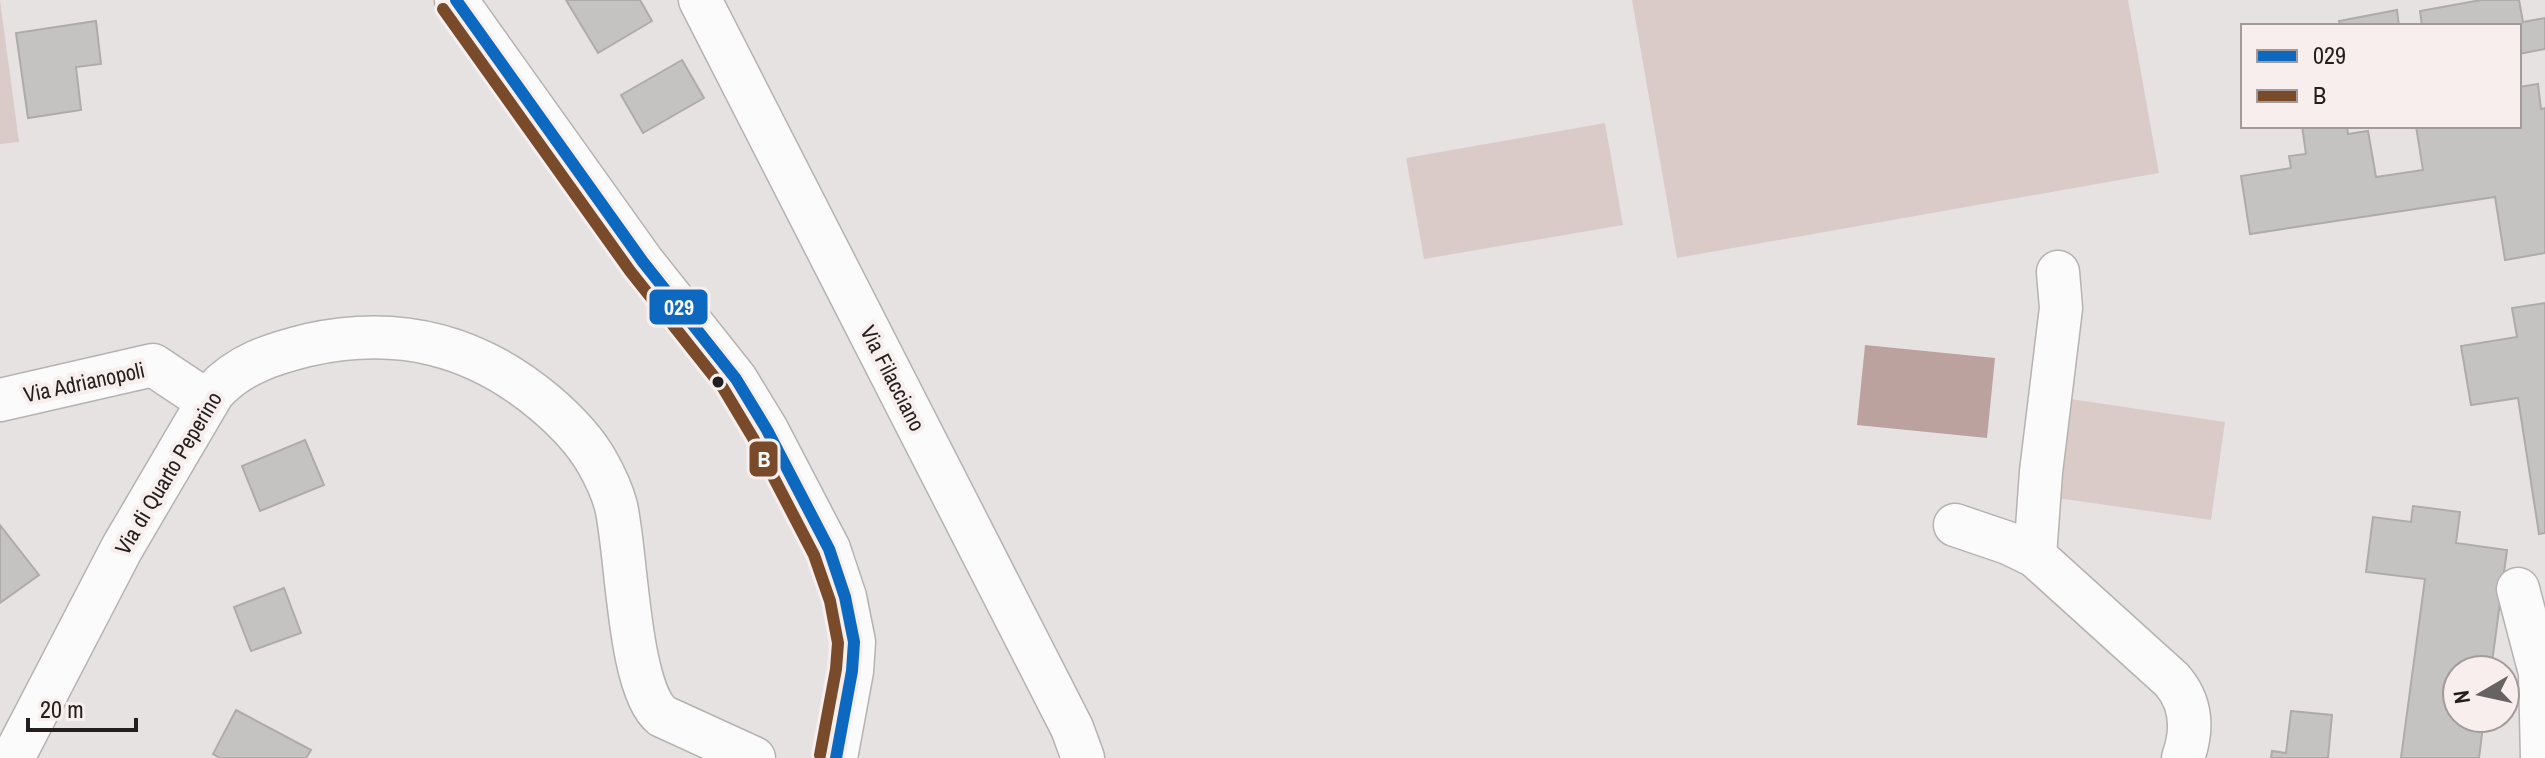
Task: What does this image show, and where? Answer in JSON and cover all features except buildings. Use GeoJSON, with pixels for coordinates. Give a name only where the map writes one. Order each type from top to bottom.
{"type":"FeatureCollection","features":[{"type":"Feature","properties":{"kind":"street"},"geometry":{"type":"LineString","coordinates":[[456,0],[643,262],[736,379],[767,430],[829,549],[845,597],[854,642],[852,671],[836,758]]}},
{"type":"Feature","properties":{"kind":"street","name":"Via Filacciano"},"geometry":{"type":"LineString","coordinates":[[700,0],[1072,728],[1083,758]]}},
{"type":"Feature","properties":{"kind":"street"},"geometry":{"type":"LineString","coordinates":[[2035,556],[2041,472],[2061,308],[2058,272]]}},
{"type":"Feature","properties":{"kind":"street","name":"Via di Quarto Peperino"},"geometry":{"type":"LineString","coordinates":[[13,758],[122,548],[207,401],[219,386],[251,363],[269,355],[334,340],[369,336],[438,345],[472,355],[527,387],[559,414],[587,445],[610,488],[620,529],[638,660],[651,705],[662,716],[754,758]]}},
{"type":"Feature","properties":{"kind":"street","name":"Via Adrianopoli"},"geometry":{"type":"LineString","coordinates":[[0,400],[153,365],[207,401]]}},
{"type":"Feature","properties":{"kind":"street"},"geometry":{"type":"LineString","coordinates":[[1955,525],[2035,556],[2179,688],[2189,711],[2190,725],[2183,758]]}},
{"type":"Feature","properties":{"kind":"street"},"geometry":{"type":"LineString","coordinates":[[2518,589],[2540,673],[2542,758]]}},
{"type":"Feature","properties":{"kind":"shaded area"},"geometry":{"type":"Polygon","coordinates":[[[0,0],[19,142],[0,144],[0,0]]]}},
{"type":"Feature","properties":{"kind":"shaded area"},"geometry":{"type":"Polygon","coordinates":[[[1632,0],[2128,0],[2159,173],[1677,258],[1632,0]]]}},
{"type":"Feature","properties":{"kind":"shaded area"},"geometry":{"type":"Polygon","coordinates":[[[1605,123],[1623,225],[1424,259],[1406,158],[1605,123]]]}},
{"type":"Feature","properties":{"kind":"shaded area"},"geometry":{"type":"Polygon","coordinates":[[[1865,345],[1995,358],[1987,438],[1857,425],[1865,345]]]}},
{"type":"Feature","properties":{"kind":"shaded area"},"geometry":{"type":"Polygon","coordinates":[[[2064,398],[2225,422],[2211,520],[2050,497],[2064,398]]]}},
{"type":"Feature","properties":{"kind":"transit line","name":"029"},"geometry":{"type":"LineString","coordinates":[[456,0],[643,262],[736,379],[767,430],[829,549],[845,597],[854,642],[852,671],[836,758]]}},
{"type":"Feature","properties":{"kind":"transit line","name":"B"},"geometry":{"type":"LineString","coordinates":[[443,9],[630,271],[723,388],[753,438],[814,555],[830,601],[838,643],[820,755]]}}]}
